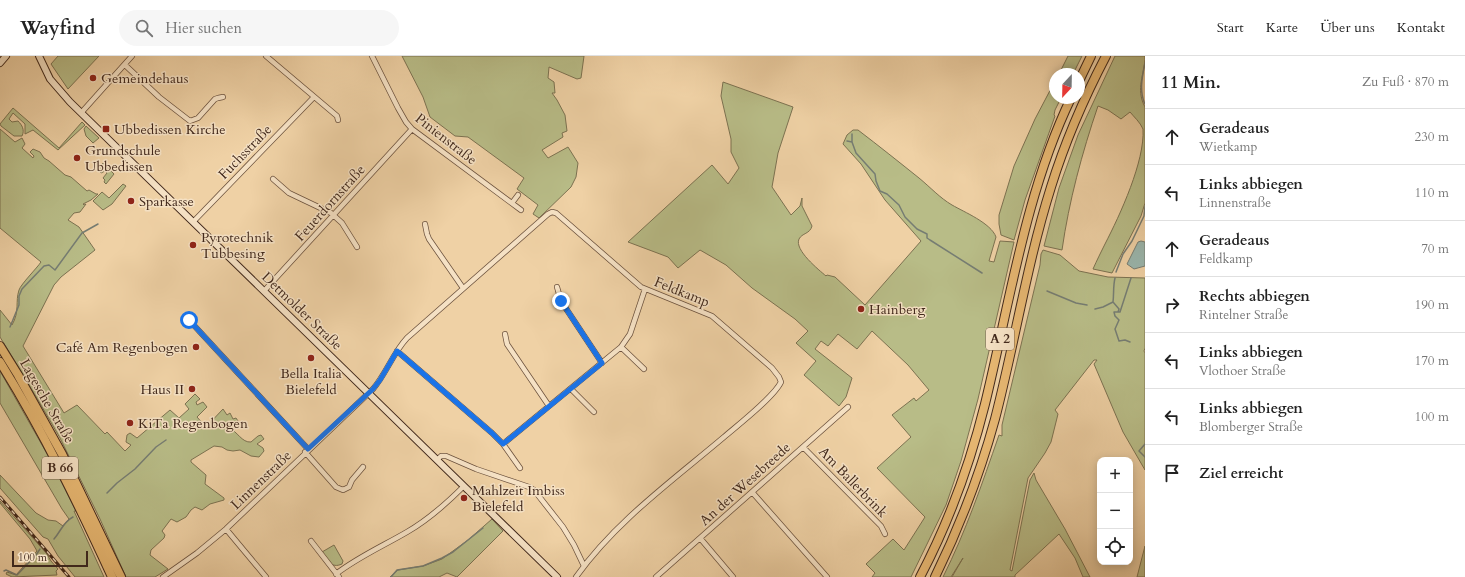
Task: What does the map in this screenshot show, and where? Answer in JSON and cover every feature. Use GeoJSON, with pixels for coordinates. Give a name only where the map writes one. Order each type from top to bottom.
{"type":"FeatureCollection","features":[{"type":"Feature","properties":{"kind":"highway"},"geometry":{"type":"LineString","coordinates":[[1085,68],[1091,56]]}},
{"type":"Feature","properties":{"kind":"highway","name":"A 2"},"geometry":{"type":"LineString","coordinates":[[935,577],[952,542],[967,504],[987,445],[995,418],[1035,246],[1051,186],[1074,122],[1106,56]]}},
{"type":"Feature","properties":{"kind":"highway","name":"A 2"},"geometry":{"type":"LineString","coordinates":[[920,577],[946,523],[969,459],[985,405],[1024,233],[1052,143],[1068,104]]}},
{"type":"Feature","properties":{"kind":"highway","name":"Lagesche Straße"},"geometry":{"type":"LineString","coordinates":[[0,346],[62,454],[121,577]]}},
{"type":"Feature","properties":{"kind":"highway","name":"Lagesche Straße"},"geometry":{"type":"LineString","coordinates":[[0,362],[36,422],[112,577]]}},
{"type":"Feature","properties":{"kind":"street"},"geometry":{"type":"LineString","coordinates":[[0,63],[6,56]]}},
{"type":"Feature","properties":{"kind":"street","name":"Detmolder Straße"},"geometry":{"type":"LineString","coordinates":[[39,56],[54,83],[81,113],[557,577]]}},
{"type":"Feature","properties":{"kind":"street"},"geometry":{"type":"LineString","coordinates":[[81,113],[132,56]]}},
{"type":"Feature","properties":{"kind":"street"},"geometry":{"type":"LineString","coordinates":[[266,56],[337,116],[338,120]]}},
{"type":"Feature","properties":{"kind":"street","name":"Pinienstraße"},"geometry":{"type":"LineString","coordinates":[[372,56],[398,108],[412,129],[521,210]]}},
{"type":"Feature","properties":{"kind":"street"},"geometry":{"type":"LineString","coordinates":[[125,65],[159,98],[190,121],[198,118],[215,99],[223,97]]}},
{"type":"Feature","properties":{"kind":"street","name":"Fuchsstraße"},"geometry":{"type":"LineString","coordinates":[[193,222],[314,97]]}},
{"type":"Feature","properties":{"kind":"street","name":"Feuerdornstraße"},"geometry":{"type":"LineString","coordinates":[[264,291],[412,129]]}},
{"type":"Feature","properties":{"kind":"street"},"geometry":{"type":"LineString","coordinates":[[273,179],[289,193],[334,215],[342,223],[357,247]]}},
{"type":"Feature","properties":{"kind":"street"},"geometry":{"type":"LineString","coordinates":[[512,203],[518,195]]}},
{"type":"Feature","properties":{"kind":"street","name":"Feldkamp"},"geometry":{"type":"LineString","coordinates":[[369,393],[380,380],[397,351],[407,338],[552,212],[556,213],[645,289],[712,316],[772,368],[781,382],[775,392],[620,525],[590,557],[576,577]]}},
{"type":"Feature","properties":{"kind":"street"},"geometry":{"type":"LineString","coordinates":[[425,224],[429,239],[463,288]]}},
{"type":"Feature","properties":{"kind":"street"},"geometry":{"type":"LineString","coordinates":[[557,287],[561,301],[602,363]]}},
{"type":"Feature","properties":{"kind":"street"},"geometry":{"type":"LineString","coordinates":[[503,444],[621,347],[633,328],[645,289]]}},
{"type":"Feature","properties":{"kind":"street"},"geometry":{"type":"LineString","coordinates":[[189,320],[307,450],[336,487],[343,490],[349,488],[352,480],[363,467]]}},
{"type":"Feature","properties":{"kind":"street"},"geometry":{"type":"LineString","coordinates":[[505,334],[507,344],[549,406]]}},
{"type":"Feature","properties":{"kind":"street"},"geometry":{"type":"LineString","coordinates":[[621,347],[644,369]]}},
{"type":"Feature","properties":{"kind":"street"},"geometry":{"type":"LineString","coordinates":[[397,351],[492,433],[503,444],[520,468]]}},
{"type":"Feature","properties":{"kind":"street"},"geometry":{"type":"LineString","coordinates":[[571,389],[594,412]]}},
{"type":"Feature","properties":{"kind":"street","name":"Linnenstraße"},"geometry":{"type":"LineString","coordinates":[[163,577],[226,529],[307,450],[369,393]]}},
{"type":"Feature","properties":{"kind":"street","name":"An der Wesebreede"},"geometry":{"type":"LineString","coordinates":[[656,577],[848,407]]}},
{"type":"Feature","properties":{"kind":"street","name":"Am Ballerbrink"},"geometry":{"type":"LineString","coordinates":[[803,447],[881,526],[885,534]]}},
{"type":"Feature","properties":{"kind":"street"},"geometry":{"type":"LineString","coordinates":[[437,460],[441,456],[446,456],[482,471],[532,488],[563,527],[584,566]]}},
{"type":"Feature","properties":{"kind":"street"},"geometry":{"type":"LineString","coordinates":[[311,541],[337,575],[364,554],[407,532],[425,520],[464,486]]}},
{"type":"Feature","properties":{"kind":"street"},"geometry":{"type":"LineString","coordinates":[[752,492],[827,577]]}},
{"type":"Feature","properties":{"kind":"street"},"geometry":{"type":"LineString","coordinates":[[226,529],[266,577]]}},
{"type":"Feature","properties":{"kind":"street"},"geometry":{"type":"LineString","coordinates":[[700,538],[733,577]]}},
{"type":"Feature","properties":{"kind":"green space"},"geometry":{"type":"Polygon","coordinates":[[[58,56],[99,56],[68,89],[51,64],[58,56]]]}},
{"type":"Feature","properties":{"kind":"green space"},"geometry":{"type":"Polygon","coordinates":[[[402,56],[584,56],[581,78],[577,79],[549,67],[548,78],[554,82],[555,93],[552,93],[565,115],[567,131],[562,133],[563,137],[542,150],[548,158],[568,147],[578,163],[576,177],[571,187],[539,218],[533,214],[538,205],[517,189],[524,178],[468,137],[455,136],[430,117],[423,97],[402,56]]]}},
{"type":"Feature","properties":{"kind":"green space"},"geometry":{"type":"Polygon","coordinates":[[[1068,56],[1082,56],[1076,68],[1062,68],[1068,56]]]}},
{"type":"Feature","properties":{"kind":"green space"},"geometry":{"type":"Polygon","coordinates":[[[1115,56],[1145,56],[1141,82],[1141,94],[1145,107],[1145,203],[1141,216],[1112,273],[1093,269],[1118,218],[1136,172],[1140,156],[1143,142],[1143,129],[1130,112],[1121,119],[1108,110],[1098,106],[1068,213],[1062,250],[1044,246],[1059,188],[1078,135],[1115,56]]]}},
{"type":"Feature","properties":{"kind":"green space"},"geometry":{"type":"Polygon","coordinates":[[[723,82],[793,107],[778,153],[772,187],[791,215],[800,206],[802,198],[802,206],[812,226],[810,231],[799,239],[798,244],[800,249],[826,276],[835,277],[865,305],[921,241],[885,200],[861,164],[843,144],[847,135],[853,130],[858,130],[919,178],[939,196],[977,218],[989,227],[996,237],[989,261],[994,262],[1000,241],[1014,242],[978,399],[961,461],[946,505],[911,577],[872,577],[875,573],[866,564],[893,539],[904,550],[925,517],[877,468],[911,437],[892,415],[914,398],[916,401],[929,390],[908,365],[872,331],[857,349],[838,334],[828,346],[821,341],[815,349],[852,378],[846,397],[839,406],[804,375],[816,361],[796,343],[808,331],[795,319],[752,288],[726,265],[700,250],[678,268],[668,257],[628,242],[712,165],[728,184],[739,168],[731,152],[731,139],[721,96],[723,82]]]}},
{"type":"Feature","properties":{"kind":"green space"},"geometry":{"type":"Polygon","coordinates":[[[1049,92],[1049,104],[1058,104],[1025,200],[1014,240],[1001,235],[999,215],[1014,166],[1035,119],[1049,92]]]}},
{"type":"Feature","properties":{"kind":"green space"},"geometry":{"type":"Polygon","coordinates":[[[13,108],[59,148],[82,122],[85,125],[58,150],[33,130],[25,134],[25,124],[13,113],[9,119],[12,122],[18,121],[21,124],[23,128],[22,136],[14,136],[1,126],[0,124],[13,108]]]}},
{"type":"Feature","properties":{"kind":"green space"},"geometry":{"type":"Polygon","coordinates":[[[86,126],[99,138],[93,143],[86,136],[84,129],[86,126]]]}},
{"type":"Feature","properties":{"kind":"green space"},"geometry":{"type":"Polygon","coordinates":[[[0,129],[15,142],[22,138],[25,144],[22,148],[33,158],[34,156],[30,152],[33,149],[40,152],[44,158],[65,175],[71,177],[87,191],[89,190],[98,194],[83,204],[86,204],[80,212],[74,213],[68,220],[79,227],[95,250],[61,277],[54,285],[23,346],[64,413],[77,405],[105,434],[107,432],[125,451],[131,445],[126,442],[127,435],[130,433],[137,438],[170,410],[179,418],[189,409],[185,404],[195,394],[200,399],[196,402],[197,405],[203,402],[207,407],[197,417],[205,426],[207,426],[223,409],[227,415],[230,413],[233,419],[236,418],[238,421],[229,428],[242,439],[251,442],[261,435],[264,439],[257,444],[263,448],[264,451],[259,457],[251,456],[240,450],[233,451],[214,446],[191,460],[191,462],[206,475],[205,484],[224,498],[224,500],[210,504],[202,510],[195,507],[186,517],[177,522],[171,519],[162,531],[165,535],[164,538],[151,550],[150,555],[168,569],[155,577],[126,577],[100,519],[60,438],[0,337],[0,310],[12,325],[17,311],[19,290],[41,262],[0,228],[0,129]]]}},
{"type":"Feature","properties":{"kind":"green space"},"geometry":{"type":"Polygon","coordinates":[[[103,163],[114,174],[106,184],[103,178],[107,173],[105,171],[101,173],[98,170],[103,163]]]}},
{"type":"Feature","properties":{"kind":"green space"},"geometry":{"type":"Polygon","coordinates":[[[123,184],[126,186],[112,204],[103,210],[93,201],[102,192],[109,198],[123,184]]]}},
{"type":"Feature","properties":{"kind":"green space"},"geometry":{"type":"Polygon","coordinates":[[[1043,250],[1060,255],[1079,271],[1108,277],[1145,278],[1145,470],[1123,432],[1094,364],[1097,360],[1094,360],[1055,410],[1058,414],[1051,442],[1028,478],[1010,570],[1012,571],[1030,480],[1034,473],[1036,480],[1065,529],[1090,577],[1083,577],[1075,558],[1059,534],[1015,575],[1015,577],[952,577],[963,558],[951,577],[943,577],[966,525],[999,435],[1002,436],[1002,425],[1043,250]]]}},
{"type":"Feature","properties":{"kind":"green space"},"geometry":{"type":"Polygon","coordinates":[[[0,371],[50,459],[76,511],[74,511],[104,577],[75,577],[58,556],[48,539],[43,537],[0,488],[0,475],[36,513],[48,520],[56,521],[63,526],[69,519],[0,403],[0,371]]]}},
{"type":"Feature","properties":{"kind":"green space"},"geometry":{"type":"Polygon","coordinates":[[[0,501],[47,554],[58,569],[56,571],[57,575],[12,577],[6,574],[7,572],[16,575],[37,551],[30,539],[0,503],[0,501]]]}},
{"type":"Feature","properties":{"kind":"green space"},"geometry":{"type":"Polygon","coordinates":[[[492,519],[503,531],[457,577],[447,573],[439,577],[390,577],[398,570],[423,566],[442,559],[468,540],[492,519]]]}},
{"type":"Feature","properties":{"kind":"green space"},"geometry":{"type":"Polygon","coordinates":[[[334,545],[343,561],[342,564],[332,565],[322,552],[334,545]]]}},
{"type":"Feature","properties":{"kind":"green space"},"geometry":{"type":"Polygon","coordinates":[[[1145,546],[1145,577],[1137,577],[1145,546]]]}},
{"type":"Feature","properties":{"kind":"water"},"geometry":{"type":"Polygon","coordinates":[[[1138,242],[1145,242],[1145,266],[1134,269],[1127,264],[1138,242]]]}},
{"type":"Feature","properties":{"kind":"waterway"},"geometry":{"type":"LineString","coordinates":[[1145,63],[1142,79],[1142,94],[1145,104]]}},
{"type":"Feature","properties":{"kind":"waterway"},"geometry":{"type":"LineString","coordinates":[[852,134],[852,142],[856,153],[875,174],[880,191],[887,194],[899,205],[905,217],[917,229],[927,234],[927,238],[982,273]]}},
{"type":"Feature","properties":{"kind":"waterway"},"geometry":{"type":"LineString","coordinates":[[847,141],[852,142]]}},
{"type":"Feature","properties":{"kind":"waterway"},"geometry":{"type":"LineString","coordinates":[[1116,272],[1123,254],[1132,241],[1144,216],[1145,206]]}},
{"type":"Feature","properties":{"kind":"waterway"},"geometry":{"type":"LineString","coordinates":[[10,327],[19,305],[19,296],[22,289],[44,266],[49,265],[55,270],[82,233],[98,224]]}},
{"type":"Feature","properties":{"kind":"waterway"},"geometry":{"type":"LineString","coordinates":[[1115,278],[1113,302],[1119,309],[1118,312],[1114,312],[1115,316],[1119,320],[1115,329],[1119,341],[1125,340],[1130,342]]}},
{"type":"Feature","properties":{"kind":"waterway"},"geometry":{"type":"LineString","coordinates":[[1118,312],[1120,312],[1131,278]]}},
{"type":"Feature","properties":{"kind":"waterway"},"geometry":{"type":"LineString","coordinates":[[1047,291],[1076,303],[1087,305]]}},
{"type":"Feature","properties":{"kind":"waterway"},"geometry":{"type":"LineString","coordinates":[[1095,309],[1113,302]]}},
{"type":"Feature","properties":{"kind":"waterway"},"geometry":{"type":"LineString","coordinates":[[107,493],[135,469],[156,447],[166,440]]}},
{"type":"Feature","properties":{"kind":"waterway"},"geometry":{"type":"LineString","coordinates":[[1145,444],[1139,451],[1145,457]]}},
{"type":"Feature","properties":{"kind":"waterway"},"geometry":{"type":"LineString","coordinates":[[54,539],[64,524],[73,517]]}},
{"type":"Feature","properties":{"kind":"waterway"},"geometry":{"type":"LineString","coordinates":[[391,577],[397,570],[423,566],[442,558],[453,552],[483,528]]}},
{"type":"Feature","properties":{"kind":"waterway"},"geometry":{"type":"LineString","coordinates":[[4,571],[6,570],[17,575],[40,549]]}},
{"type":"Feature","properties":{"kind":"railway"},"geometry":{"type":"LineString","coordinates":[[0,497],[69,577]]}},
{"type":"Feature","properties":{"kind":"place","name":"Gemeindehaus"},"geometry":{"type":"Point","coordinates":[93,78]}},
{"type":"Feature","properties":{"kind":"place","name":"Ubbedissen Kirche"},"geometry":{"type":"Point","coordinates":[106,129]}},
{"type":"Feature","properties":{"kind":"place","name":"Grundschule Ubbedissen"},"geometry":{"type":"Point","coordinates":[77,158]}},
{"type":"Feature","properties":{"kind":"place","name":"Sparkasse"},"geometry":{"type":"Point","coordinates":[131,201]}},
{"type":"Feature","properties":{"kind":"place","name":"Pyrotechnik Tubbesing"},"geometry":{"type":"Point","coordinates":[193,245]}},
{"type":"Feature","properties":{"kind":"place","name":"Hainberg"},"geometry":{"type":"Point","coordinates":[861,309]}},
{"type":"Feature","properties":{"kind":"place","name":"Café Am Regenbogen"},"geometry":{"type":"Point","coordinates":[196,347]}},
{"type":"Feature","properties":{"kind":"place","name":"Bella Italia Bielefeld"},"geometry":{"type":"Point","coordinates":[311,358]}},
{"type":"Feature","properties":{"kind":"place","name":"Haus II"},"geometry":{"type":"Point","coordinates":[192,389]}},
{"type":"Feature","properties":{"kind":"place","name":"KiTa Regenbogen"},"geometry":{"type":"Point","coordinates":[130,423]}},
{"type":"Feature","properties":{"kind":"place","name":"Mahlzeit Imbiss Bielefeld"},"geometry":{"type":"Point","coordinates":[464,498]}},
{"type":"Feature","properties":{"kind":"route"},"geometry":{"type":"LineString","coordinates":[[189,320],[308,449],[373,389],[397,351],[503,444],[602,363],[561,301]]}}]}
